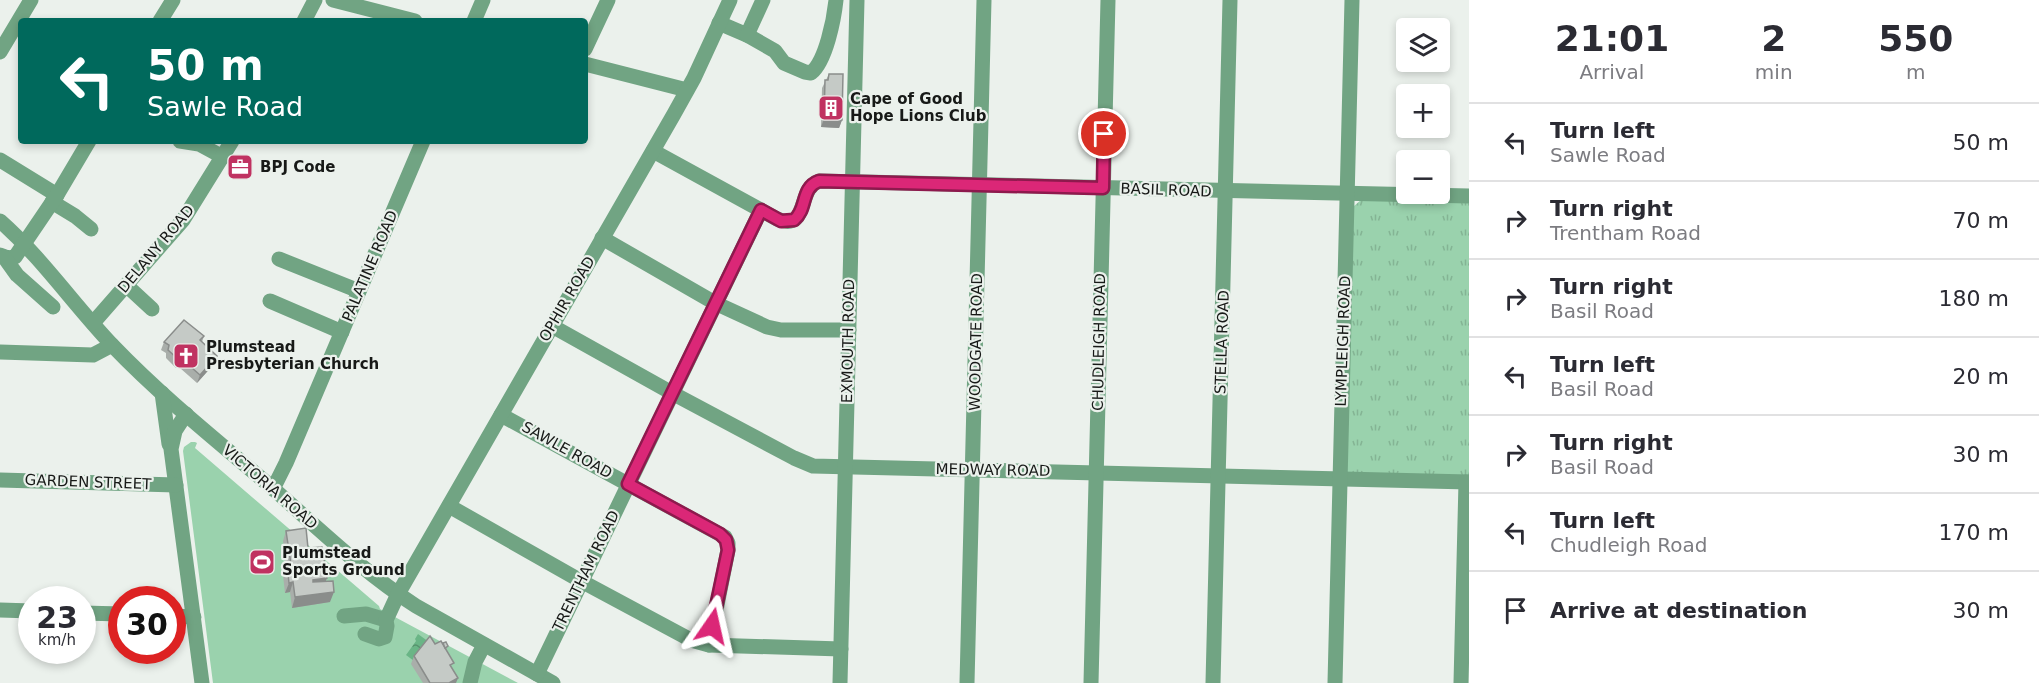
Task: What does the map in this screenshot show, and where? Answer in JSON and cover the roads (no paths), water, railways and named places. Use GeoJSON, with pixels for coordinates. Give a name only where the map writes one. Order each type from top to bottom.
{"type":"FeatureCollection","features":[{"type":"Feature","properties":{"kind":"street"},"geometry":{"type":"LineString","coordinates":[[20,18],[31,0]]}},
{"type":"Feature","properties":{"kind":"street"},"geometry":{"type":"LineString","coordinates":[[162,18],[173,0]]}},
{"type":"Feature","properties":{"kind":"street"},"geometry":{"type":"LineString","coordinates":[[306,18],[315,0]]}},
{"type":"Feature","properties":{"kind":"street"},"geometry":{"type":"LineString","coordinates":[[333,0],[370,4],[408,18]]}},
{"type":"Feature","properties":{"kind":"street"},"geometry":{"type":"LineString","coordinates":[[475,18],[483,0]]}},
{"type":"Feature","properties":{"kind":"street"},"geometry":{"type":"LineString","coordinates":[[588,43],[608,0]]}},
{"type":"Feature","properties":{"kind":"street","name":"OPHIR ROAD"},"geometry":{"type":"LineString","coordinates":[[365,634],[383,639],[387,629],[386,621],[398,594],[687,90],[730,0]]}},
{"type":"Feature","properties":{"kind":"street"},"geometry":{"type":"LineString","coordinates":[[747,35],[763,0]]}},
{"type":"Feature","properties":{"kind":"street"},"geometry":{"type":"LineString","coordinates":[[719,23],[775,51],[784,63],[811,73],[816,68],[826,44],[836,0]]}},
{"type":"Feature","properties":{"kind":"street","name":"EXMOUTH ROAD"},"geometry":{"type":"LineString","coordinates":[[840,683],[857,0]]}},
{"type":"Feature","properties":{"kind":"street","name":"WOODGATE ROAD"},"geometry":{"type":"LineString","coordinates":[[967,683],[984,0]]}},
{"type":"Feature","properties":{"kind":"street","name":"CHUDLEIGH ROAD"},"geometry":{"type":"LineString","coordinates":[[1091,683],[1108,0]]}},
{"type":"Feature","properties":{"kind":"street","name":"STELLA ROAD"},"geometry":{"type":"LineString","coordinates":[[1213,683],[1230,0]]}},
{"type":"Feature","properties":{"kind":"street","name":"LYMPLEIGH ROAD"},"geometry":{"type":"LineString","coordinates":[[1335,683],[1352,0]]}},
{"type":"Feature","properties":{"kind":"street"},"geometry":{"type":"LineString","coordinates":[[0,52],[18,22]]}},
{"type":"Feature","properties":{"kind":"street"},"geometry":{"type":"LineString","coordinates":[[588,65],[687,90]]}},
{"type":"Feature","properties":{"kind":"street"},"geometry":{"type":"LineString","coordinates":[[2,256],[15,257],[87,144]]}},
{"type":"Feature","properties":{"kind":"street","name":"DELANY ROAD"},"geometry":{"type":"LineString","coordinates":[[93,323],[183,220],[230,144]]}},
{"type":"Feature","properties":{"kind":"street","name":"PALATINE ROAD"},"geometry":{"type":"LineString","coordinates":[[273,489],[422,144]]}},
{"type":"Feature","properties":{"kind":"street"},"geometry":{"type":"LineString","coordinates":[[209,145],[223,157]]}},
{"type":"Feature","properties":{"kind":"street","name":"BASIL ROAD"},"geometry":{"type":"LineString","coordinates":[[652,151],[781,221],[790,221],[800,214],[807,189],[819,181],[1469,196]]}},
{"type":"Feature","properties":{"kind":"street"},"geometry":{"type":"LineString","coordinates":[[0,160],[91,229]]}},
{"type":"Feature","properties":{"kind":"street","name":"TRENTHAM ROAD"},"geometry":{"type":"LineString","coordinates":[[537,674],[761,210]]}},
{"type":"Feature","properties":{"kind":"street","name":"VICTORIA ROAD"},"geometry":{"type":"LineString","coordinates":[[4,224],[112,345],[162,393],[398,594],[553,683]]}},
{"type":"Feature","properties":{"kind":"street"},"geometry":{"type":"LineString","coordinates":[[602,238],[716,303],[767,327],[781,330],[849,330]]}},
{"type":"Feature","properties":{"kind":"street"},"geometry":{"type":"LineString","coordinates":[[2,256],[17,275],[53,307]]}},
{"type":"Feature","properties":{"kind":"street"},"geometry":{"type":"LineString","coordinates":[[279,259],[359,291]]}},
{"type":"Feature","properties":{"kind":"street"},"geometry":{"type":"LineString","coordinates":[[126,285],[152,309]]}},
{"type":"Feature","properties":{"kind":"street"},"geometry":{"type":"LineString","coordinates":[[270,301],[342,332]]}},
{"type":"Feature","properties":{"kind":"street","name":"MEDWAY ROAD"},"geometry":{"type":"LineString","coordinates":[[552,326],[672,393],[801,462],[813,466],[1467,482]]}},
{"type":"Feature","properties":{"kind":"street"},"geometry":{"type":"LineString","coordinates":[[0,352],[93,355],[112,345]]}},
{"type":"Feature","properties":{"kind":"street"},"geometry":{"type":"LineString","coordinates":[[162,393],[202,683]]}},
{"type":"Feature","properties":{"kind":"street"},"geometry":{"type":"LineString","coordinates":[[171,449],[175,431],[186,414]]}},
{"type":"Feature","properties":{"kind":"street","name":"SAWLE ROAD"},"geometry":{"type":"LineString","coordinates":[[501,415],[720,534],[726,540],[728,550],[709,645]]}},
{"type":"Feature","properties":{"kind":"street","name":"GARDEN STREET"},"geometry":{"type":"LineString","coordinates":[[0,480],[176,485]]}},
{"type":"Feature","properties":{"kind":"street"},"geometry":{"type":"LineString","coordinates":[[1461,683],[1467,482]]}},
{"type":"Feature","properties":{"kind":"street"},"geometry":{"type":"LineString","coordinates":[[449,506],[683,637],[709,645],[841,649]]}},
{"type":"Feature","properties":{"kind":"street"},"geometry":{"type":"LineString","coordinates":[[0,610],[18,611]]}},
{"type":"Feature","properties":{"kind":"street"},"geometry":{"type":"LineString","coordinates":[[344,616],[366,615],[386,621]]}},
{"type":"Feature","properties":{"kind":"street"},"geometry":{"type":"LineString","coordinates":[[186,617],[194,617]]}},
{"type":"Feature","properties":{"kind":"street"},"geometry":{"type":"LineString","coordinates":[[470,683],[484,645]]}},
{"type":"Feature","properties":{"kind":"water"},"geometry":{"type":"Polygon","coordinates":[[[418,634],[429,642],[414,661],[406,655],[418,634]]]}},
{"type":"Feature","properties":{"kind":"place","name":"Cape of Good Hope Lions Club"},"geometry":{"type":"Point","coordinates":[831,108]}},
{"type":"Feature","properties":{"kind":"place","name":"BPJ Code"},"geometry":{"type":"Point","coordinates":[240,167]}},
{"type":"Feature","properties":{"kind":"place","name":"Plumstead Presbyterian Church"},"geometry":{"type":"Point","coordinates":[186,356]}},
{"type":"Feature","properties":{"kind":"place","name":"Plumstead Sports Ground"},"geometry":{"type":"Point","coordinates":[262,562]}}]}
